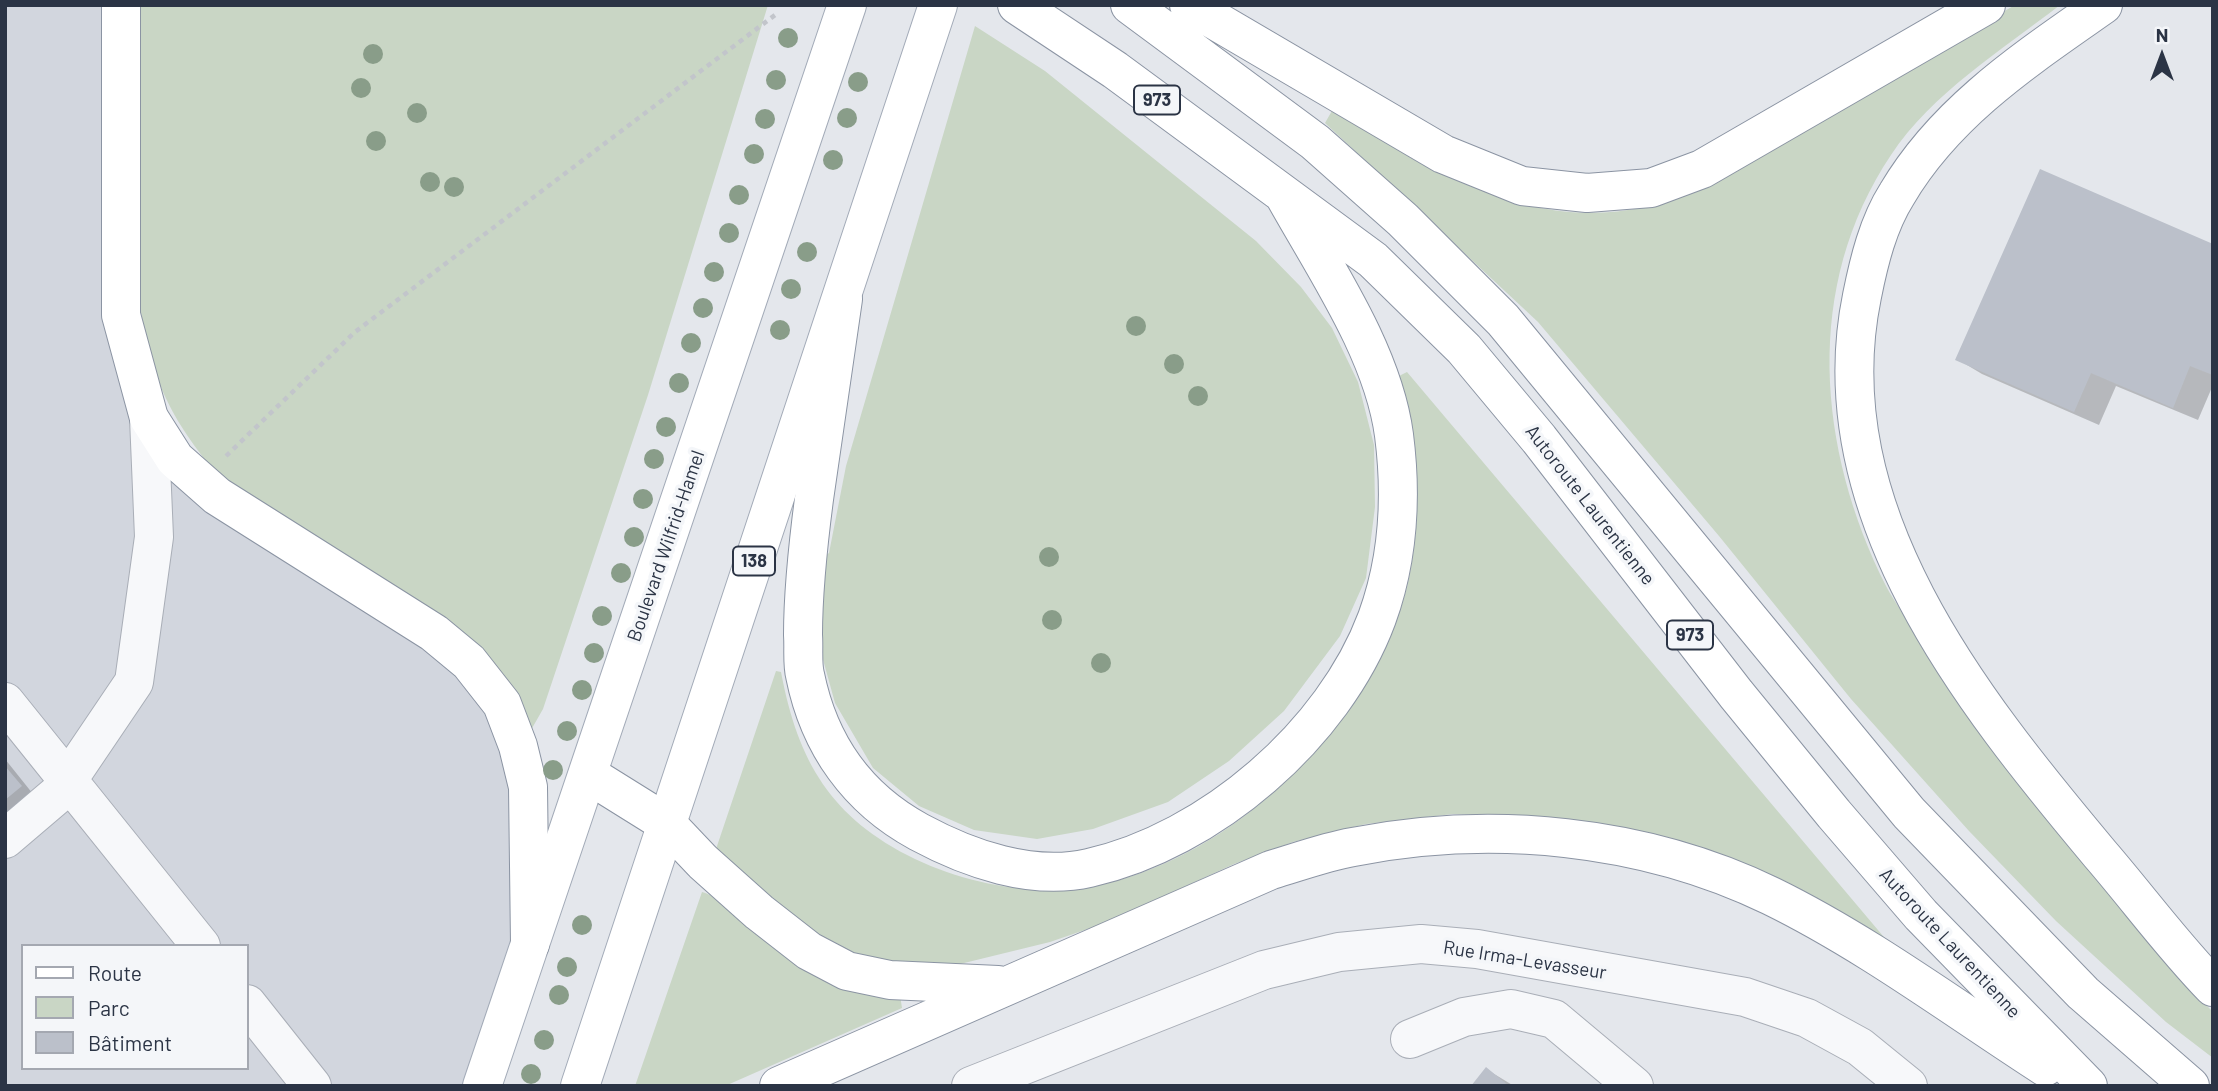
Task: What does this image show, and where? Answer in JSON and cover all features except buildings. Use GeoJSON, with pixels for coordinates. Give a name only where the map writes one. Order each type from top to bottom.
{"type":"FeatureCollection","features":[{"type":"Feature","properties":{"kind":"main road"},"geometry":{"type":"LineString","coordinates":[[121,5],[121,315],[149,418],[175,459],[217,496],[434,633],[469,662],[502,704],[518,746],[528,787],[530,944]]}},
{"type":"Feature","properties":{"kind":"main road","name":"Boulevard Wilfrid-Hamel"},"geometry":{"type":"LineString","coordinates":[[482,1086],[847,5]]}},
{"type":"Feature","properties":{"kind":"main road","name":"138"},"geometry":{"type":"LineString","coordinates":[[580,1086],[843,299],[938,5]]}},
{"type":"Feature","properties":{"kind":"main road"},"geometry":{"type":"LineString","coordinates":[[1130,5],[1315,142],[1403,220],[1503,320],[1909,813],[2082,993],[2190,1086]]}},
{"type":"Feature","properties":{"kind":"main road"},"geometry":{"type":"LineString","coordinates":[[1189,5],[1443,154],[1522,186],[1587,193],[1651,188],[1702,169],[1986,5]]}},
{"type":"Feature","properties":{"kind":"main road"},"geometry":{"type":"LineString","coordinates":[[1936,34],[1964,5]]}},
{"type":"Feature","properties":{"kind":"main road"},"geometry":{"type":"LineString","coordinates":[[2103,5],[2013,68],[1947,124],[1896,195],[1870,256],[1854,336],[1856,419],[1874,501],[1903,575],[1967,684],[2051,796],[2213,987]]}},
{"type":"Feature","properties":{"kind":"main road","name":"Autoroute Laurentienne"},"geometry":{"type":"LineString","coordinates":[[1021,8],[1115,69],[1373,260],[1464,349],[1539,439],[1736,694],[1834,814],[1921,915],[2088,1086]]}},
{"type":"Feature","properties":{"kind":"main road"},"geometry":{"type":"LineString","coordinates":[[843,299],[803,592],[804,673],[823,732],[856,787],[904,823],[957,852],[1027,870],[1087,869],[1149,848],[1216,813],[1309,730],[1348,678],[1376,619],[1393,561],[1399,497],[1394,432],[1380,382],[1351,316],[1284,195]]}},
{"type":"Feature","properties":{"kind":"main road"},"geometry":{"type":"LineString","coordinates":[[589,775],[666,823],[759,912],[809,950],[847,971],[890,980],[1007,986]]}},
{"type":"Feature","properties":{"kind":"main road"},"geometry":{"type":"LineString","coordinates":[[779,1086],[1271,870],[1352,847],[1456,833],[1534,836],[1607,843],[1697,865],[1770,896],[1840,934],[2075,1086]]}},
{"type":"Feature","properties":{"kind":"street"},"geometry":{"type":"LineString","coordinates":[[5,839],[59,793],[134,682],[154,537],[149,418]]}},
{"type":"Feature","properties":{"kind":"street"},"geometry":{"type":"LineString","coordinates":[[5,702],[199,944]]}},
{"type":"Feature","properties":{"kind":"street","name":"Rue Irma-Levasseur"},"geometry":{"type":"LineString","coordinates":[[971,1086],[1012,1078],[1264,970],[1339,952],[1421,944],[1477,949],[1745,997],[1807,1018],[1860,1047],[1908,1086]]}},
{"type":"Feature","properties":{"kind":"street"},"geometry":{"type":"LineString","coordinates":[[248,1005],[312,1086]]}},
{"type":"Feature","properties":{"kind":"street"},"geometry":{"type":"LineString","coordinates":[[1410,1039],[1464,1017],[1511,1009],[1554,1019],[1634,1086]]}},
{"type":"Feature","properties":{"kind":"path"},"geometry":{"type":"LineString","coordinates":[[198,479],[234,450],[355,332],[775,15]]}},
{"type":"Feature","properties":{"kind":"shaded area"},"geometry":{"type":"Polygon","coordinates":[[[5,5],[121,5],[121,315],[149,418],[502,704],[530,944],[482,1086],[5,1086],[5,5]]]}},
{"type":"Feature","properties":{"kind":"green space"},"geometry":{"type":"Polygon","coordinates":[[[137,5],[768,5],[648,395],[543,709],[527,737],[503,689],[220,478],[175,416],[156,375],[139,300],[137,5]]]}},
{"type":"Feature","properties":{"kind":"green space"},"geometry":{"type":"Polygon","coordinates":[[[2015,5],[2060,5],[1969,74],[1927,112],[1891,155],[1863,206],[1843,258],[1833,313],[1830,368],[1834,424],[1845,479],[1863,534],[1886,586],[1934,662],[1987,734],[2154,945],[2213,1012],[2213,1058],[2166,1022],[2056,921],[1969,831],[1851,699],[1719,536],[1538,322],[1325,123],[1333,109],[1443,172],[1480,190],[1519,203],[1559,211],[1601,213],[1645,207],[1700,188],[2015,5]]]}},
{"type":"Feature","properties":{"kind":"green space"},"geometry":{"type":"Polygon","coordinates":[[[975,26],[1045,71],[1256,241],[1301,287],[1332,328],[1358,382],[1374,445],[1375,507],[1366,578],[1340,636],[1284,711],[1229,761],[1168,802],[1093,829],[1037,839],[974,830],[919,806],[873,768],[835,703],[819,645],[818,561],[829,553],[846,466],[975,26]]]}},
{"type":"Feature","properties":{"kind":"green space"},"geometry":{"type":"Polygon","coordinates":[[[1407,372],[1894,949],[1646,834],[1552,818],[1453,814],[1366,824],[1293,842],[1234,864],[1108,922],[1050,942],[960,964],[897,967],[855,958],[813,938],[715,852],[776,671],[781,672],[797,733],[809,760],[840,806],[886,843],[940,870],[1020,888],[1075,888],[1129,877],[1175,859],[1220,833],[1263,802],[1302,765],[1337,724],[1367,680],[1391,634],[1407,587],[1416,534],[1414,455],[1399,376],[1407,372]]]}},
{"type":"Feature","properties":{"kind":"green space"},"geometry":{"type":"Polygon","coordinates":[[[702,892],[718,900],[778,949],[814,973],[853,989],[900,995],[902,1008],[725,1086],[635,1086],[702,892]]]}}]}
